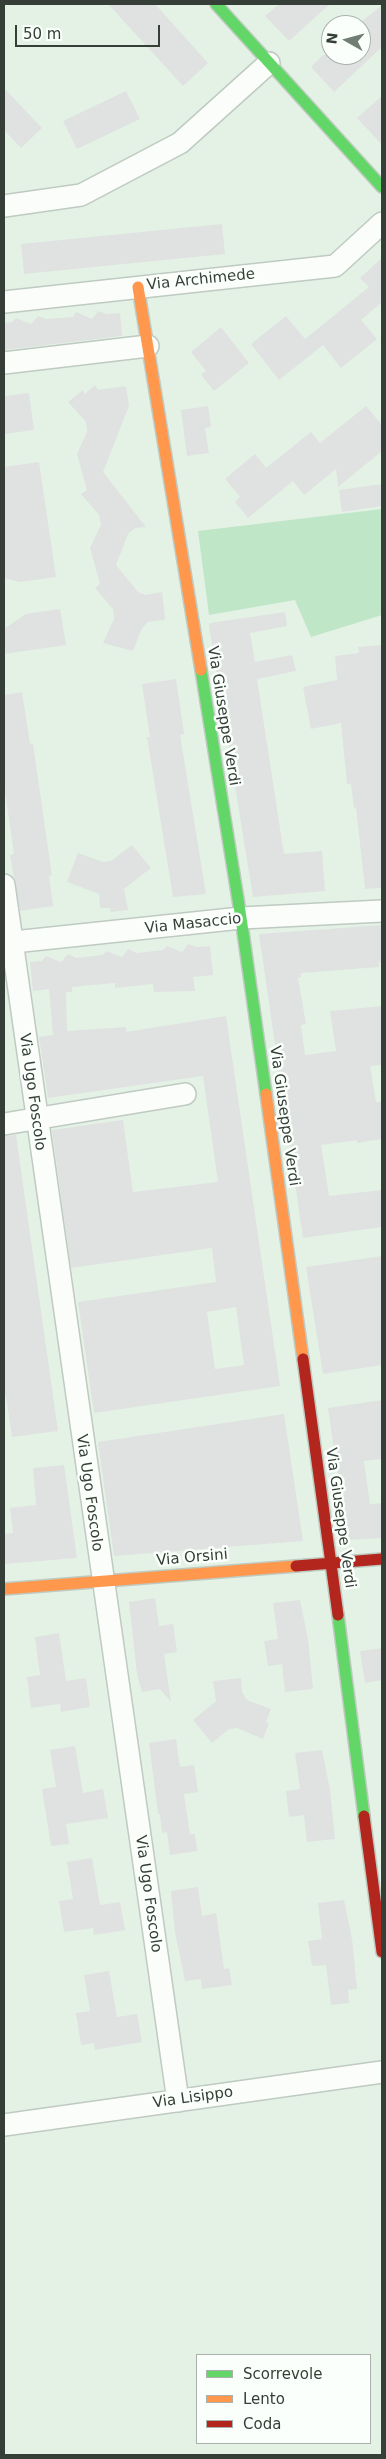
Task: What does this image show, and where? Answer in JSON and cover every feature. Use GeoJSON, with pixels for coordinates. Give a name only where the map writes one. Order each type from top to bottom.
{"type":"FeatureCollection","features":[{"type":"Feature","properties":{"kind":"street"},"geometry":{"type":"LineString","coordinates":[[216,4],[382,186]]}},
{"type":"Feature","properties":{"kind":"street"},"geometry":{"type":"LineString","coordinates":[[4,206],[80,195],[180,143],[269,63]]}},
{"type":"Feature","properties":{"kind":"street","name":"Via Archimede"},"geometry":{"type":"LineString","coordinates":[[4,302],[335,266],[382,223]]}},
{"type":"Feature","properties":{"kind":"street","name":"Via Giuseppe Verdi"},"geometry":{"type":"LineString","coordinates":[[138,287],[241,918],[331,1562],[382,1952]]}},
{"type":"Feature","properties":{"kind":"street"},"geometry":{"type":"LineString","coordinates":[[4,363],[148,346]]}},
{"type":"Feature","properties":{"kind":"street","name":"Via Ugo Foscolo"},"geometry":{"type":"LineString","coordinates":[[4,885],[8,942],[36,1120],[178,2101]]}},
{"type":"Feature","properties":{"kind":"street","name":"Via Masaccio"},"geometry":{"type":"LineString","coordinates":[[8,942],[241,918],[382,911]]}},
{"type":"Feature","properties":{"kind":"street"},"geometry":{"type":"LineString","coordinates":[[4,1124],[185,1094]]}},
{"type":"Feature","properties":{"kind":"street","name":"Via Orsini"},"geometry":{"type":"LineString","coordinates":[[4,1589],[382,1559]]}},
{"type":"Feature","properties":{"kind":"street","name":"Via Lisippo"},"geometry":{"type":"LineString","coordinates":[[4,2126],[382,2072]]}},
{"type":"Feature","properties":{"kind":"green space"},"geometry":{"type":"Polygon","coordinates":[[[382,509],[382,615],[311,637],[295,600],[209,615],[198,531],[382,509]]]}},
{"type":"Feature","properties":{"kind":"building"},"geometry":{"type":"Polygon","coordinates":[[[108,4],[155,4],[208,63],[183,86],[108,4]]]}},
{"type":"Feature","properties":{"kind":"building"},"geometry":{"type":"Polygon","coordinates":[[[279,4],[330,4],[289,41],[265,16],[279,4]]]}},
{"type":"Feature","properties":{"kind":"building"},"geometry":{"type":"Polygon","coordinates":[[[382,5],[382,47],[371,57],[371,15],[382,5]]]}},
{"type":"Feature","properties":{"kind":"building"},"geometry":{"type":"Polygon","coordinates":[[[321,57],[321,65],[363,65],[334,92],[311,67],[321,57]]]}},
{"type":"Feature","properties":{"kind":"building"},"geometry":{"type":"Polygon","coordinates":[[[4,88],[42,128],[21,148],[4,130],[4,88]]]}},
{"type":"Feature","properties":{"kind":"building"},"geometry":{"type":"Polygon","coordinates":[[[126,91],[140,119],[77,149],[63,121],[126,91]]]}},
{"type":"Feature","properties":{"kind":"building"},"geometry":{"type":"Polygon","coordinates":[[[382,96],[382,145],[357,118],[382,96]]]}},
{"type":"Feature","properties":{"kind":"building"},"geometry":{"type":"Polygon","coordinates":[[[222,224],[225,254],[24,274],[21,244],[222,224]]]}},
{"type":"Feature","properties":{"kind":"building"},"geometry":{"type":"Polygon","coordinates":[[[382,258],[382,302],[361,320],[377,339],[341,368],[323,345],[279,380],[251,344],[286,316],[305,339],[369,287],[360,278],[382,258]]]}},
{"type":"Feature","properties":{"kind":"building"},"geometry":{"type":"Polygon","coordinates":[[[98,311],[107,314],[120,313],[122,336],[4,350],[4,323],[12,322],[16,318],[31,324],[38,316],[46,319],[73,317],[76,312],[92,319],[98,311]]]}},
{"type":"Feature","properties":{"kind":"building"},"geometry":{"type":"Polygon","coordinates":[[[221,327],[249,363],[214,391],[201,375],[206,371],[191,352],[221,327]]]}},
{"type":"Feature","properties":{"kind":"building"},"geometry":{"type":"Polygon","coordinates":[[[95,385],[98,390],[126,386],[129,406],[103,472],[146,527],[135,528],[128,534],[116,565],[138,592],[145,595],[162,592],[165,620],[148,622],[142,628],[133,651],[103,643],[114,619],[113,609],[95,588],[100,584],[90,548],[101,525],[99,515],[81,494],[87,490],[77,454],[87,432],[86,422],[68,402],[83,390],[85,394],[95,385]]]}},
{"type":"Feature","properties":{"kind":"building"},"geometry":{"type":"Polygon","coordinates":[[[29,393],[34,430],[4,434],[4,396],[29,393]]]}},
{"type":"Feature","properties":{"kind":"building"},"geometry":{"type":"Polygon","coordinates":[[[208,406],[211,427],[205,428],[209,453],[187,456],[181,410],[208,406]]]}},
{"type":"Feature","properties":{"kind":"building"},"geometry":{"type":"Polygon","coordinates":[[[366,406],[382,425],[382,451],[338,487],[336,469],[304,495],[293,481],[248,518],[235,502],[240,497],[225,479],[255,454],[266,468],[311,432],[320,443],[366,406]]]}},
{"type":"Feature","properties":{"kind":"building"},"geometry":{"type":"Polygon","coordinates":[[[39,462],[56,577],[20,582],[4,578],[4,467],[39,462]]]}},
{"type":"Feature","properties":{"kind":"building"},"geometry":{"type":"Polygon","coordinates":[[[382,484],[382,506],[342,512],[339,490],[382,484]]]}},
{"type":"Feature","properties":{"kind":"building"},"geometry":{"type":"Polygon","coordinates":[[[60,609],[66,645],[4,654],[4,629],[26,614],[60,609]]]}},
{"type":"Feature","properties":{"kind":"building"},"geometry":{"type":"Polygon","coordinates":[[[285,612],[287,626],[250,633],[255,662],[292,655],[296,671],[257,679],[284,854],[322,851],[325,891],[253,897],[209,626],[210,623],[285,612]]]}},
{"type":"Feature","properties":{"kind":"building"},"geometry":{"type":"Polygon","coordinates":[[[382,645],[382,888],[365,889],[356,807],[354,808],[351,784],[347,784],[341,723],[311,729],[303,687],[337,680],[335,656],[359,653],[358,647],[382,645]]]}},
{"type":"Feature","properties":{"kind":"building"},"geometry":{"type":"Polygon","coordinates":[[[176,679],[184,734],[180,735],[206,894],[173,897],[147,737],[150,737],[142,684],[176,679]]]}},
{"type":"Feature","properties":{"kind":"building"},"geometry":{"type":"Polygon","coordinates":[[[22,692],[30,744],[33,744],[52,876],[49,875],[53,906],[20,911],[10,855],[14,854],[4,784],[4,695],[22,692]]]}},
{"type":"Feature","properties":{"kind":"building"},"geometry":{"type":"Polygon","coordinates":[[[132,845],[151,868],[124,889],[128,910],[111,912],[110,908],[100,908],[99,894],[67,882],[78,853],[103,862],[111,861],[132,845]]]}},
{"type":"Feature","properties":{"kind":"building"},"geometry":{"type":"Polygon","coordinates":[[[382,925],[382,962],[379,962],[379,967],[301,973],[301,977],[298,978],[306,1024],[301,1025],[305,1055],[336,1051],[330,1011],[382,1006],[382,1065],[370,1066],[376,1102],[382,1102],[382,1139],[357,1143],[357,1140],[321,1145],[329,1196],[382,1190],[382,1227],[303,1238],[259,934],[382,925]]]}},
{"type":"Feature","properties":{"kind":"building"},"geometry":{"type":"Polygon","coordinates":[[[188,944],[197,947],[210,946],[213,975],[193,977],[195,991],[154,992],[153,984],[115,988],[115,983],[72,987],[72,992],[66,992],[67,1031],[126,1027],[126,1032],[226,1016],[280,1386],[94,1413],[78,1302],[216,1282],[212,1248],[71,1268],[52,1130],[123,1120],[133,1192],[218,1182],[203,1076],[48,1098],[39,1037],[53,1035],[49,989],[33,991],[30,962],[42,961],[46,956],[61,962],[68,954],[76,958],[103,955],[106,951],[122,957],[128,949],[137,953],[163,950],[167,946],[182,952],[188,944]],[[236,1307],[207,1312],[215,1369],[244,1365],[236,1307]]]}},
{"type":"Feature","properties":{"kind":"building"},"geometry":{"type":"Polygon","coordinates":[[[16,1135],[58,1431],[12,1437],[6,1396],[4,1397],[4,1136],[16,1135]]]}},
{"type":"Feature","properties":{"kind":"building"},"geometry":{"type":"Polygon","coordinates":[[[382,1256],[382,1365],[323,1374],[306,1267],[382,1256]]]}},
{"type":"Feature","properties":{"kind":"building"},"geometry":{"type":"Polygon","coordinates":[[[382,1400],[382,1459],[364,1461],[370,1504],[382,1503],[382,1538],[347,1540],[328,1408],[382,1400]]]}},
{"type":"Feature","properties":{"kind":"building"},"geometry":{"type":"Polygon","coordinates":[[[284,1414],[303,1541],[114,1556],[98,1442],[284,1414]]]}},
{"type":"Feature","properties":{"kind":"building"},"geometry":{"type":"Polygon","coordinates":[[[64,1465],[77,1558],[4,1564],[4,1534],[13,1533],[10,1508],[36,1505],[33,1468],[64,1465]]]}},
{"type":"Feature","properties":{"kind":"building"},"geometry":{"type":"Polygon","coordinates":[[[155,1598],[159,1626],[173,1624],[177,1652],[164,1654],[171,1702],[160,1689],[142,1692],[137,1674],[129,1602],[155,1598]]]}},
{"type":"Feature","properties":{"kind":"building"},"geometry":{"type":"Polygon","coordinates":[[[300,1600],[308,1639],[313,1689],[285,1692],[282,1664],[268,1666],[264,1641],[278,1639],[273,1603],[300,1600]]]}},
{"type":"Feature","properties":{"kind":"building"},"geometry":{"type":"Polygon","coordinates":[[[59,1633],[66,1681],[86,1678],[90,1707],[61,1712],[60,1704],[31,1708],[27,1677],[40,1675],[35,1637],[59,1633]]]}},
{"type":"Feature","properties":{"kind":"building"},"geometry":{"type":"Polygon","coordinates":[[[382,1648],[382,1680],[365,1683],[360,1651],[382,1648]]]}},
{"type":"Feature","properties":{"kind":"building"},"geometry":{"type":"Polygon","coordinates":[[[241,1678],[242,1692],[247,1700],[271,1709],[266,1722],[269,1723],[263,1739],[237,1728],[229,1729],[212,1743],[193,1720],[216,1701],[213,1681],[241,1678]]]}},
{"type":"Feature","properties":{"kind":"building"},"geometry":{"type":"Polygon","coordinates":[[[176,1739],[180,1767],[194,1765],[198,1792],[184,1794],[190,1834],[195,1834],[197,1851],[170,1855],[167,1832],[162,1833],[160,1814],[158,1814],[149,1743],[176,1739]]]}},
{"type":"Feature","properties":{"kind":"building"},"geometry":{"type":"Polygon","coordinates":[[[75,1746],[83,1793],[103,1789],[108,1818],[66,1824],[69,1844],[51,1846],[42,1789],[56,1787],[50,1750],[75,1746]]]}},
{"type":"Feature","properties":{"kind":"building"},"geometry":{"type":"Polygon","coordinates":[[[322,1750],[330,1790],[335,1839],[307,1842],[304,1815],[289,1817],[286,1791],[300,1789],[295,1753],[322,1750]]]}},
{"type":"Feature","properties":{"kind":"building"},"geometry":{"type":"Polygon","coordinates":[[[92,1858],[100,1905],[120,1902],[125,1930],[94,1935],[93,1928],[64,1932],[59,1901],[73,1899],[67,1862],[92,1858]]]}},
{"type":"Feature","properties":{"kind":"building"},"geometry":{"type":"Polygon","coordinates":[[[198,1887],[202,1916],[216,1913],[224,1969],[229,1968],[232,1985],[202,1989],[201,1979],[185,1981],[175,1932],[171,1891],[198,1887]]]}},
{"type":"Feature","properties":{"kind":"building"},"geometry":{"type":"Polygon","coordinates":[[[344,1900],[352,1939],[357,1989],[348,1990],[349,2003],[331,2005],[326,1965],[312,1966],[308,1941],[322,1939],[318,1903],[344,1900]]]}},
{"type":"Feature","properties":{"kind":"building"},"geometry":{"type":"Polygon","coordinates":[[[109,1971],[117,2017],[137,2014],[142,2042],[95,2050],[94,2043],[81,2045],[76,2013],[90,2011],[84,1975],[109,1971]]]}},
{"type":"Feature","properties":{"kind":"traffic: fast"},"geometry":{"type":"LineString","coordinates":[[216,4],[382,187]]}},
{"type":"Feature","properties":{"kind":"traffic: fast"},"geometry":{"type":"LineString","coordinates":[[201,670],[241,918],[266,1094]]}},
{"type":"Feature","properties":{"kind":"traffic: fast"},"geometry":{"type":"LineString","coordinates":[[338,1615],[364,1816]]}},
{"type":"Feature","properties":{"kind":"traffic: slow"},"geometry":{"type":"LineString","coordinates":[[138,287],[201,670]]}},
{"type":"Feature","properties":{"kind":"traffic: slow"},"geometry":{"type":"LineString","coordinates":[[266,1094],[303,1359]]}},
{"type":"Feature","properties":{"kind":"traffic: slow"},"geometry":{"type":"LineString","coordinates":[[4,1589],[296,1566]]}},
{"type":"Feature","properties":{"kind":"traffic: jam"},"geometry":{"type":"LineString","coordinates":[[303,1359],[338,1615]]}},
{"type":"Feature","properties":{"kind":"traffic: jam"},"geometry":{"type":"LineString","coordinates":[[296,1566],[382,1559]]}},
{"type":"Feature","properties":{"kind":"traffic: jam"},"geometry":{"type":"LineString","coordinates":[[364,1816],[382,1952]]}}]}
